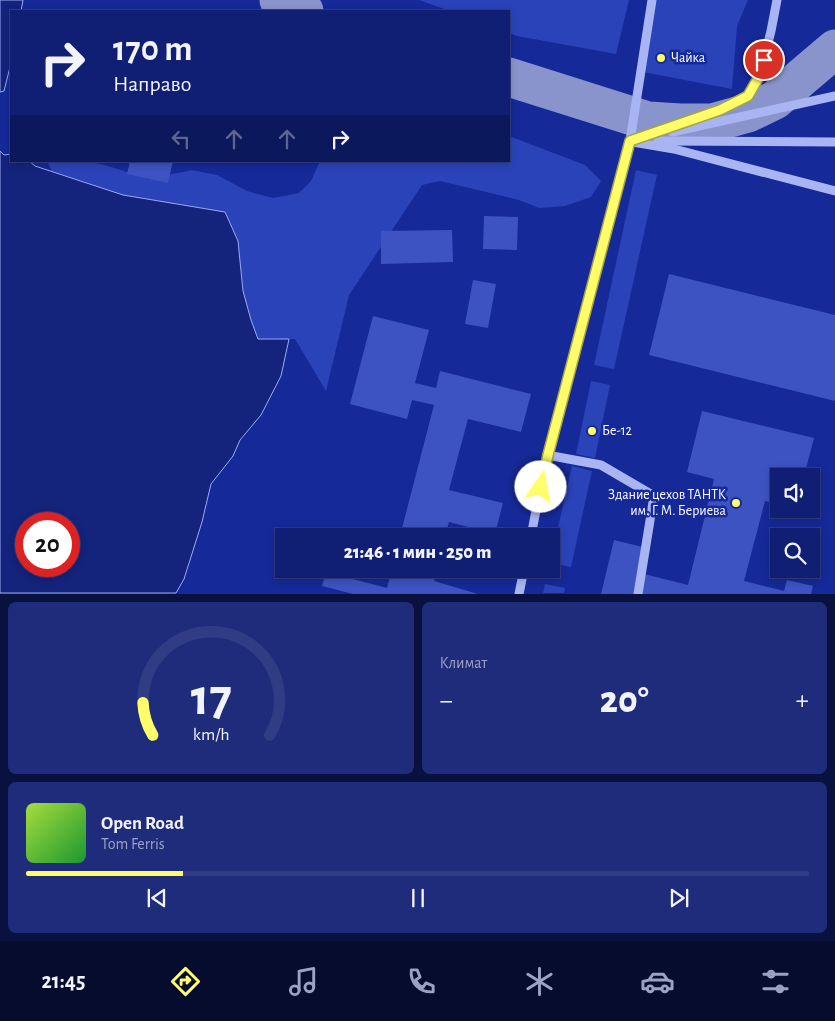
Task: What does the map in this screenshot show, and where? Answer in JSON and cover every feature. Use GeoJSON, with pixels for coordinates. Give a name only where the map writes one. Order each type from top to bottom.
{"type":"FeatureCollection","features":[{"type":"Feature","properties":{"kind":"lane"},"geometry":{"type":"LineString","coordinates":[[533,528],[548,455],[630,141],[652,0]]}},
{"type":"Feature","properties":{"kind":"lane"},"geometry":{"type":"LineString","coordinates":[[630,141],[720,110],[748,96],[760,75],[771,31],[776,0]]}},
{"type":"Feature","properties":{"kind":"lane"},"geometry":{"type":"LineString","coordinates":[[630,141],[835,96]]}},
{"type":"Feature","properties":{"kind":"lane"},"geometry":{"type":"LineString","coordinates":[[630,141],[835,142]]}},
{"type":"Feature","properties":{"kind":"lane"},"geometry":{"type":"LineString","coordinates":[[630,141],[674,148],[835,191]]}},
{"type":"Feature","properties":{"kind":"lane"},"geometry":{"type":"LineString","coordinates":[[548,455],[601,465],[654,496],[638,594]]}},
{"type":"Feature","properties":{"kind":"lane"},"geometry":{"type":"LineString","coordinates":[[519,594],[522,578]]}},
{"type":"Feature","properties":{"kind":"shaded area"},"geometry":{"type":"Polygon","coordinates":[[[0,0],[23,0],[21,10],[10,10],[10,67],[4,91],[0,92],[0,0]]]}},
{"type":"Feature","properties":{"kind":"shaded area"},"geometry":{"type":"Polygon","coordinates":[[[419,0],[629,0],[616,54],[510,33],[510,10],[447,10],[419,0]]]}},
{"type":"Feature","properties":{"kind":"shaded area"},"geometry":{"type":"Polygon","coordinates":[[[651,0],[748,0],[737,26],[732,89],[638,71],[651,0]]]}},
{"type":"Feature","properties":{"kind":"shaded area"},"geometry":{"type":"Polygon","coordinates":[[[510,136],[585,165],[601,181],[591,197],[565,206],[539,208],[519,200],[440,181],[422,185],[349,295],[326,391],[295,339],[258,339],[243,291],[238,241],[225,212],[123,195],[52,171],[48,162],[92,162],[149,179],[192,170],[217,175],[247,191],[273,198],[299,193],[311,181],[320,162],[510,162],[510,136]]]}},
{"type":"Feature","properties":{"kind":"shaded area"},"geometry":{"type":"Polygon","coordinates":[[[0,151],[4,155],[10,154],[10,162],[30,162],[35,166],[123,195],[225,212],[238,241],[243,291],[258,339],[289,339],[281,376],[261,415],[240,440],[233,456],[211,484],[202,522],[184,579],[176,593],[0,593],[0,151]]]}},
{"type":"Feature","properties":{"kind":"shaded area"},"geometry":{"type":"Polygon","coordinates":[[[636,170],[657,175],[614,369],[594,365],[636,170]]]}},
{"type":"Feature","properties":{"kind":"shaded area"},"geometry":{"type":"Polygon","coordinates":[[[591,381],[610,385],[595,458],[576,454],[591,381]]]}},
{"type":"Feature","properties":{"kind":"shaded area"},"geometry":{"type":"Polygon","coordinates":[[[572,466],[592,471],[571,567],[560,565],[560,528],[558,528],[572,466]]]}},
{"type":"Feature","properties":{"kind":"shaded area"},"geometry":{"type":"Polygon","coordinates":[[[545,584],[565,588],[564,593],[543,593],[545,584]]]}},
{"type":"Feature","properties":{"kind":"building"},"geometry":{"type":"Polygon","coordinates":[[[130,162],[173,162],[168,183],[127,174],[130,162]]]}},
{"type":"Feature","properties":{"kind":"building"},"geometry":{"type":"Polygon","coordinates":[[[484,216],[518,217],[517,250],[483,249],[484,216]]]}},
{"type":"Feature","properties":{"kind":"building"},"geometry":{"type":"Polygon","coordinates":[[[452,230],[453,262],[381,264],[381,231],[452,230]]]}},
{"type":"Feature","properties":{"kind":"building"},"geometry":{"type":"Polygon","coordinates":[[[669,274],[835,315],[835,401],[649,355],[669,274]]]}},
{"type":"Feature","properties":{"kind":"building"},"geometry":{"type":"Polygon","coordinates":[[[473,280],[496,284],[488,328],[465,324],[473,280]]]}},
{"type":"Feature","properties":{"kind":"building"},"geometry":{"type":"Polygon","coordinates":[[[373,316],[429,330],[415,383],[436,388],[440,371],[531,394],[521,432],[468,419],[449,490],[503,503],[497,528],[472,528],[449,522],[447,528],[402,528],[434,405],[412,400],[407,419],[350,404],[373,316]]]}},
{"type":"Feature","properties":{"kind":"building","name":"Здание цехов ТАНТК им. Г. М. Бериева"},"geometry":{"type":"Polygon","coordinates":[[[702,411],[814,438],[806,468],[770,468],[770,502],[765,501],[744,581],[784,591],[787,580],[813,586],[811,594],[601,594],[614,540],[647,548],[640,573],[688,585],[714,479],[687,472],[702,411]]]}},
{"type":"Feature","properties":{"kind":"building"},"geometry":{"type":"Polygon","coordinates":[[[324,578],[349,578],[387,588],[390,578],[435,578],[434,581],[478,594],[353,594],[322,586],[324,578]]]}},
{"type":"Feature","properties":{"kind":"taxiway"},"geometry":{"type":"LineString","coordinates":[[279,0],[290,7],[300,10]]}},
{"type":"Feature","properties":{"kind":"taxiway"},"geometry":{"type":"LineString","coordinates":[[510,77],[648,121],[712,123],[748,113],[775,100],[835,49]]}},
{"type":"Feature","properties":{"kind":"place","name":"Чайка"},"geometry":{"type":"Point","coordinates":[661,58]}},
{"type":"Feature","properties":{"kind":"place","name":"Бе-12"},"geometry":{"type":"Point","coordinates":[592,431]}},
{"type":"Feature","properties":{"kind":"place","name":"Здание цехов ТАНТК им. Г. М. Бериева"},"geometry":{"type":"Point","coordinates":[736,503]}},
{"type":"Feature","properties":{"kind":"route"},"geometry":{"type":"LineString","coordinates":[[541,487],[630,141],[720,110],[748,96],[760,75],[764,60]]}}]}
